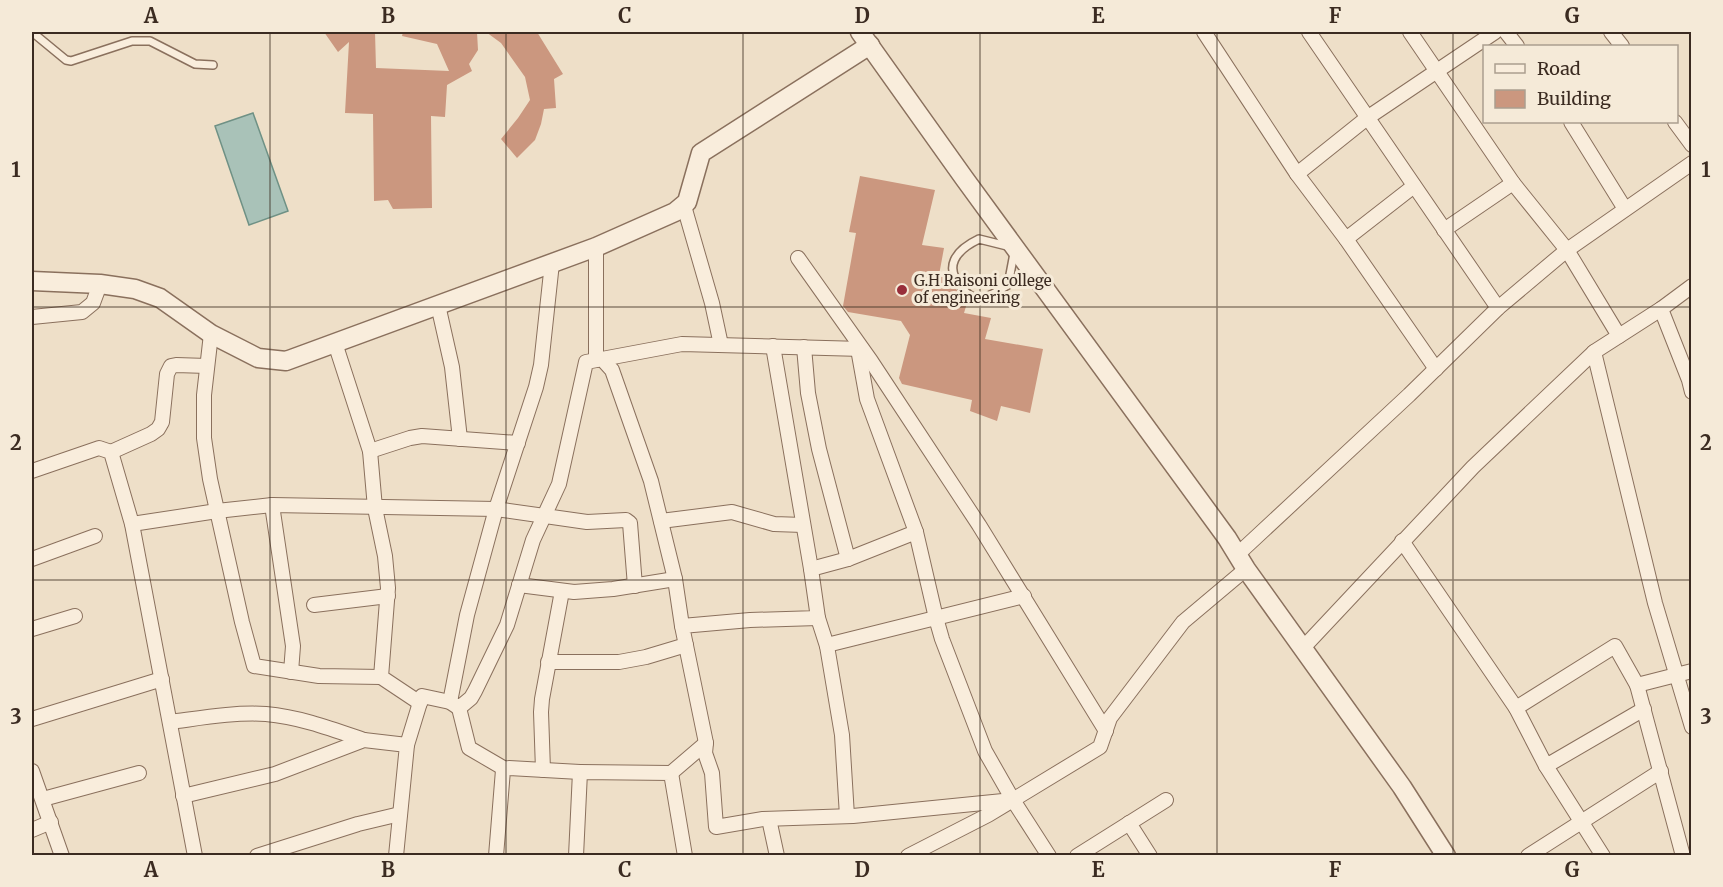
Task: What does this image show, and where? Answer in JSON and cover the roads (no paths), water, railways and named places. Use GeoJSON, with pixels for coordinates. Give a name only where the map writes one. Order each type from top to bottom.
{"type":"FeatureCollection","features":[{"type":"Feature","properties":{"kind":"street"},"geometry":{"type":"LineString","coordinates":[[1204,32],[1298,174],[1436,369]]}},
{"type":"Feature","properties":{"kind":"street"},"geometry":{"type":"LineString","coordinates":[[1309,32],[1498,308]]}},
{"type":"Feature","properties":{"kind":"street"},"geometry":{"type":"LineString","coordinates":[[1410,32],[1513,183],[1567,250],[1619,336]]}},
{"type":"Feature","properties":{"kind":"street"},"geometry":{"type":"LineString","coordinates":[[1298,174],[1367,118],[1495,32]]}},
{"type":"Feature","properties":{"kind":"street"},"geometry":{"type":"LineString","coordinates":[[1506,32],[1516,45]]}},
{"type":"Feature","properties":{"kind":"street"},"geometry":{"type":"LineString","coordinates":[[1611,32],[1621,45]]}},
{"type":"Feature","properties":{"kind":"street"},"geometry":{"type":"LineString","coordinates":[[32,281],[100,284],[135,289],[160,298],[211,334],[258,358],[286,361],[596,247],[675,212],[687,202],[701,153],[865,38],[1242,561],[1446,855]]}},
{"type":"Feature","properties":{"kind":"street"},"geometry":{"type":"LineString","coordinates":[[1572,123],[1625,209]]}},
{"type":"Feature","properties":{"kind":"street"},"geometry":{"type":"LineString","coordinates":[[1676,123],[1692,145]]}},
{"type":"Feature","properties":{"kind":"street"},"geometry":{"type":"LineString","coordinates":[[908,855],[988,815],[1100,747],[1110,718],[1183,622],[1436,369],[1498,308],[1567,250],[1692,163]]}},
{"type":"Feature","properties":{"kind":"street"},"geometry":{"type":"LineString","coordinates":[[1444,230],[1513,183]]}},
{"type":"Feature","properties":{"kind":"street"},"geometry":{"type":"LineString","coordinates":[[1346,239],[1414,186]]}},
{"type":"Feature","properties":{"kind":"street"},"geometry":{"type":"LineString","coordinates":[[684,206],[712,303],[721,345]]}},
{"type":"Feature","properties":{"kind":"street"},"geometry":{"type":"LineString","coordinates":[[596,247],[599,360]]}},
{"type":"Feature","properties":{"kind":"street"},"geometry":{"type":"LineString","coordinates":[[798,258],[1024,596],[1106,731]]}},
{"type":"Feature","properties":{"kind":"street"},"geometry":{"type":"LineString","coordinates":[[552,263],[541,365],[496,509],[467,615],[455,705],[469,748],[505,769],[671,772],[706,743]]}},
{"type":"Feature","properties":{"kind":"street"},"geometry":{"type":"LineString","coordinates":[[32,317],[82,312],[93,303],[100,284]]}},
{"type":"Feature","properties":{"kind":"street"},"geometry":{"type":"LineString","coordinates":[[1303,648],[1473,467],[1594,352],[1692,286]]}},
{"type":"Feature","properties":{"kind":"street"},"geometry":{"type":"LineString","coordinates":[[438,305],[452,367],[460,439]]}},
{"type":"Feature","properties":{"kind":"street"},"geometry":{"type":"LineString","coordinates":[[1661,309],[1691,384]]}},
{"type":"Feature","properties":{"kind":"street"},"geometry":{"type":"LineString","coordinates":[[211,334],[204,395],[204,438],[217,511],[254,666],[319,676],[381,677],[420,703]]}},
{"type":"Feature","properties":{"kind":"street"},"geometry":{"type":"LineString","coordinates":[[335,343],[370,451],[375,508],[384,556],[388,596],[381,677]]}},
{"type":"Feature","properties":{"kind":"street"},"geometry":{"type":"LineString","coordinates":[[396,855],[407,744],[422,696],[455,705],[471,698],[475,691],[507,625],[533,540],[559,484],[586,362],[682,344],[860,349]]}},
{"type":"Feature","properties":{"kind":"street"},"geometry":{"type":"LineString","coordinates":[[773,346],[818,618],[827,646],[840,719],[847,816]]}},
{"type":"Feature","properties":{"kind":"street"},"geometry":{"type":"LineString","coordinates":[[804,347],[808,393],[819,449],[848,559]]}},
{"type":"Feature","properties":{"kind":"street"},"geometry":{"type":"LineString","coordinates":[[860,349],[867,399],[916,532],[936,618],[985,751],[1013,800],[1049,855]]}},
{"type":"Feature","properties":{"kind":"street"},"geometry":{"type":"LineString","coordinates":[[1594,352],[1655,603],[1692,728]]}},
{"type":"Feature","properties":{"kind":"street"},"geometry":{"type":"LineString","coordinates":[[599,360],[612,370],[651,481],[675,579],[682,626],[706,743],[705,753],[712,773],[716,827],[769,819],[847,816],[1013,800]]}},
{"type":"Feature","properties":{"kind":"street"},"geometry":{"type":"LineString","coordinates":[[32,471],[99,448],[111,452],[151,434],[162,422],[167,374],[171,366],[207,366]]}},
{"type":"Feature","properties":{"kind":"street"},"geometry":{"type":"LineString","coordinates":[[370,451],[416,437],[518,443]]}},
{"type":"Feature","properties":{"kind":"street"},"geometry":{"type":"LineString","coordinates":[[111,452],[132,524],[195,855]]}},
{"type":"Feature","properties":{"kind":"street"},"geometry":{"type":"LineString","coordinates":[[132,524],[272,505],[496,509],[587,522],[630,521],[635,586]]}},
{"type":"Feature","properties":{"kind":"street"},"geometry":{"type":"LineString","coordinates":[[272,505],[293,646],[291,672]]}},
{"type":"Feature","properties":{"kind":"street"},"geometry":{"type":"LineString","coordinates":[[661,521],[732,512],[774,524],[803,525]]}},
{"type":"Feature","properties":{"kind":"street"},"geometry":{"type":"LineString","coordinates":[[811,569],[848,559],[916,532]]}},
{"type":"Feature","properties":{"kind":"street"},"geometry":{"type":"LineString","coordinates":[[32,559],[94,536]]}},
{"type":"Feature","properties":{"kind":"street"},"geometry":{"type":"LineString","coordinates":[[1402,541],[1516,708],[1546,766],[1603,855]]}},
{"type":"Feature","properties":{"kind":"street"},"geometry":{"type":"LineString","coordinates":[[519,585],[589,592],[675,579]]}},
{"type":"Feature","properties":{"kind":"street"},"geometry":{"type":"LineString","coordinates":[[543,770],[541,712],[562,591]]}},
{"type":"Feature","properties":{"kind":"street"},"geometry":{"type":"LineString","coordinates":[[314,605],[388,596]]}},
{"type":"Feature","properties":{"kind":"street"},"geometry":{"type":"LineString","coordinates":[[827,646],[1024,596]]}},
{"type":"Feature","properties":{"kind":"street"},"geometry":{"type":"LineString","coordinates":[[32,629],[75,616]]}},
{"type":"Feature","properties":{"kind":"street"},"geometry":{"type":"LineString","coordinates":[[682,626],[750,620],[818,618]]}},
{"type":"Feature","properties":{"kind":"street"},"geometry":{"type":"LineString","coordinates":[[549,662],[619,662],[686,645]]}},
{"type":"Feature","properties":{"kind":"street"},"geometry":{"type":"LineString","coordinates":[[1516,708],[1615,646],[1638,685],[1683,855]]}},
{"type":"Feature","properties":{"kind":"street"},"geometry":{"type":"LineString","coordinates":[[1638,685],[1692,671]]}},
{"type":"Feature","properties":{"kind":"street"},"geometry":{"type":"LineString","coordinates":[[32,719],[162,680]]}},
{"type":"Feature","properties":{"kind":"street"},"geometry":{"type":"LineString","coordinates":[[1546,766],[1644,709]]}},
{"type":"Feature","properties":{"kind":"street"},"geometry":{"type":"LineString","coordinates":[[170,722],[225,715],[267,714],[308,722],[364,740],[407,744]]}},
{"type":"Feature","properties":{"kind":"street"},"geometry":{"type":"LineString","coordinates":[[183,796],[275,774],[364,740]]}},
{"type":"Feature","properties":{"kind":"street"},"geometry":{"type":"LineString","coordinates":[[496,855],[502,774],[505,769]]}},
{"type":"Feature","properties":{"kind":"street"},"geometry":{"type":"LineString","coordinates":[[32,771],[62,855]]}},
{"type":"Feature","properties":{"kind":"street"},"geometry":{"type":"LineString","coordinates":[[1528,855],[1661,771]]}},
{"type":"Feature","properties":{"kind":"street"},"geometry":{"type":"LineString","coordinates":[[576,855],[580,772]]}},
{"type":"Feature","properties":{"kind":"street"},"geometry":{"type":"LineString","coordinates":[[671,772],[686,855]]}},
{"type":"Feature","properties":{"kind":"street"},"geometry":{"type":"LineString","coordinates":[[43,799],[139,773]]}},
{"type":"Feature","properties":{"kind":"street"},"geometry":{"type":"LineString","coordinates":[[1077,855],[1166,800]]}},
{"type":"Feature","properties":{"kind":"street"},"geometry":{"type":"LineString","coordinates":[[265,855],[358,824],[400,814]]}},
{"type":"Feature","properties":{"kind":"street"},"geometry":{"type":"LineString","coordinates":[[769,819],[777,855]]}},
{"type":"Feature","properties":{"kind":"street"},"geometry":{"type":"LineString","coordinates":[[32,830],[51,822]]}},
{"type":"Feature","properties":{"kind":"street"},"geometry":{"type":"LineString","coordinates":[[1129,823],[1150,855]]}},
{"type":"Feature","properties":{"kind":"lane"},"geometry":{"type":"LineString","coordinates":[[32,32],[66,60],[71,61],[143,39],[195,64],[213,65]]}},
{"type":"Feature","properties":{"kind":"lane"},"geometry":{"type":"LineString","coordinates":[[979,239],[1015,248],[1008,285],[989,296],[978,298],[967,294],[956,281],[952,268],[956,256],[965,246],[979,239]]}},
{"type":"Feature","properties":{"kind":"place","name":"G.H Raisoni college of engineering"},"geometry":{"type":"Point","coordinates":[902,290]}}]}
